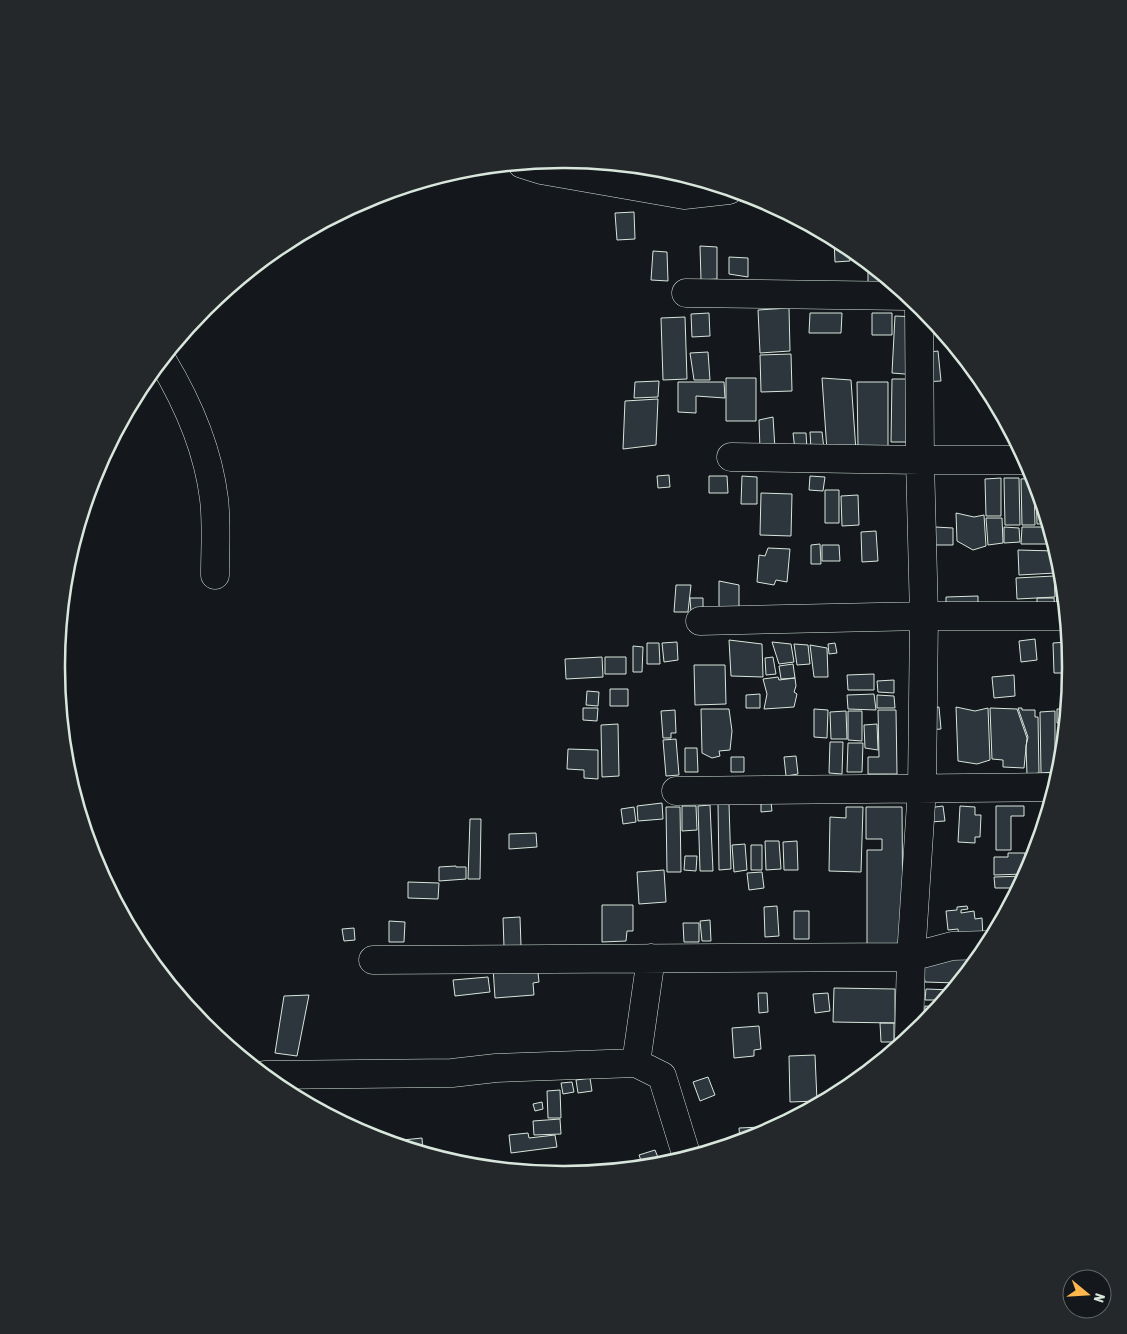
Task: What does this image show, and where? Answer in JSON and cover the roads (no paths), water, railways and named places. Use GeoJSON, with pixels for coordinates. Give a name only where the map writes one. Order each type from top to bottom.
{"type":"FeatureCollection","features":[{"type":"Feature","properties":{"kind":"street"},"geometry":{"type":"LineString","coordinates":[[558,168],[700,187]]}},
{"type":"Feature","properties":{"kind":"street"},"geometry":{"type":"LineString","coordinates":[[686,293],[896,296]]}},
{"type":"Feature","properties":{"kind":"street"},"geometry":{"type":"LineString","coordinates":[[909,1025],[911,957],[922,788],[924,616],[919,318]]}},
{"type":"Feature","properties":{"kind":"street"},"geometry":{"type":"LineString","coordinates":[[166,367],[193,419],[207,460],[214,500],[215,575]]}},
{"type":"Feature","properties":{"kind":"street"},"geometry":{"type":"LineString","coordinates":[[731,457],[1017,460]]}},
{"type":"Feature","properties":{"kind":"street"},"geometry":{"type":"LineString","coordinates":[[700,622],[924,616],[1059,616]]}},
{"type":"Feature","properties":{"kind":"street"},"geometry":{"type":"LineString","coordinates":[[676,791],[1047,787]]}},
{"type":"Feature","properties":{"kind":"street"},"geometry":{"type":"LineString","coordinates":[[373,960],[911,957],[952,946],[977,945]]}},
{"type":"Feature","properties":{"kind":"street"},"geometry":{"type":"LineString","coordinates":[[636,1063],[652,958]]}},
{"type":"Feature","properties":{"kind":"street"},"geometry":{"type":"LineString","coordinates":[[278,1075],[452,1073],[496,1068],[636,1063],[662,1076],[685,1151]]}}]}
